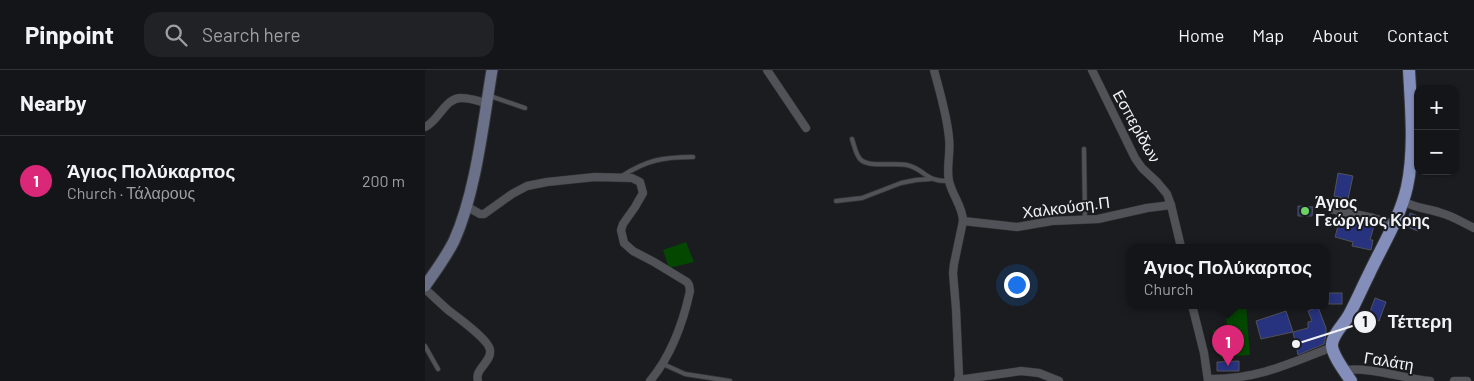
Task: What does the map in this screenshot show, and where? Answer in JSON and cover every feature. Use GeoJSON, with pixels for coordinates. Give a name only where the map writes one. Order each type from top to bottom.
{"type":"FeatureCollection","features":[{"type":"Feature","properties":{"kind":"main road"},"geometry":{"type":"LineString","coordinates":[[425,288],[453,243],[463,218],[474,172],[492,70]]}},
{"type":"Feature","properties":{"kind":"main road"},"geometry":{"type":"LineString","coordinates":[[1347,376],[1332,347],[1333,340],[1349,315],[1403,200],[1409,173],[1411,115],[1409,70]]}},
{"type":"Feature","properties":{"kind":"street"},"geometry":{"type":"LineString","coordinates":[[767,70],[806,128]]}},
{"type":"Feature","properties":{"kind":"street"},"geometry":{"type":"LineString","coordinates":[[934,70],[949,136],[949,181],[963,215],[953,273],[958,381],[1021,371],[1039,373],[1059,381]]}},
{"type":"Feature","properties":{"kind":"street","name":"Εσπερίδων"},"geometry":{"type":"LineString","coordinates":[[1092,70],[1135,158],[1142,168],[1162,187],[1171,205],[1180,244]]}},
{"type":"Feature","properties":{"kind":"street"},"geometry":{"type":"LineString","coordinates":[[425,128],[454,99],[487,99]]}},
{"type":"Feature","properties":{"kind":"street"},"geometry":{"type":"LineString","coordinates":[[466,206],[480,214],[484,214],[527,186],[547,182],[620,177],[632,178],[640,182],[643,193],[621,230],[624,243],[633,251],[689,285],[690,291],[679,331],[663,364],[650,381]]}},
{"type":"Feature","properties":{"kind":"street"},"geometry":{"type":"LineString","coordinates":[[1403,200],[1420,209],[1448,215],[1474,228]]}},
{"type":"Feature","properties":{"kind":"street","name":"Χαλκούση.Π"},"geometry":{"type":"LineString","coordinates":[[963,221],[1017,227],[1052,221],[1098,219],[1147,208],[1171,205]]}},
{"type":"Feature","properties":{"kind":"street"},"geometry":{"type":"LineString","coordinates":[[1331,210],[1393,224]]}},
{"type":"Feature","properties":{"kind":"street"},"geometry":{"type":"LineString","coordinates":[[425,288],[448,310],[478,334],[489,346],[490,353],[479,372],[478,381]]}},
{"type":"Feature","properties":{"kind":"street"},"geometry":{"type":"LineString","coordinates":[[1193,309],[1204,353],[1208,380],[1238,378],[1262,373],[1332,347]]}},
{"type":"Feature","properties":{"kind":"street","name":"Γαλάτη"},"geometry":{"type":"LineString","coordinates":[[1347,376],[1357,369],[1388,372],[1430,381]]}},
{"type":"Feature","properties":{"kind":"street"},"geometry":{"type":"LineString","coordinates":[[1454,381],[1467,381]]}},
{"type":"Feature","properties":{"kind":"lane"},"geometry":{"type":"LineString","coordinates":[[487,99],[525,108]]}},
{"type":"Feature","properties":{"kind":"lane"},"geometry":{"type":"LineString","coordinates":[[852,139],[861,160],[869,164],[906,165],[931,179]]}},
{"type":"Feature","properties":{"kind":"lane"},"geometry":{"type":"LineString","coordinates":[[1084,149],[1085,219]]}},
{"type":"Feature","properties":{"kind":"lane"},"geometry":{"type":"LineString","coordinates":[[620,177],[650,161],[662,158],[693,157]]}},
{"type":"Feature","properties":{"kind":"lane"},"geometry":{"type":"LineString","coordinates":[[836,201],[862,198],[901,183],[916,180],[949,181]]}},
{"type":"Feature","properties":{"kind":"lane"},"geometry":{"type":"LineString","coordinates":[[425,346],[438,369]]}},
{"type":"Feature","properties":{"kind":"lane"},"geometry":{"type":"LineString","coordinates":[[663,364],[685,374],[730,381]]}},
{"type":"Feature","properties":{"kind":"green space"},"geometry":{"type":"Polygon","coordinates":[[[686,242],[694,262],[669,268],[663,250],[686,242]]]}},
{"type":"Feature","properties":{"kind":"green space"},"geometry":{"type":"Polygon","coordinates":[[[1232,309],[1246,309],[1250,355],[1220,357],[1219,346],[1215,346],[1213,330],[1227,328],[1226,311],[1232,311],[1232,309]]]}},
{"type":"Feature","properties":{"kind":"building"},"geometry":{"type":"Polygon","coordinates":[[[1338,173],[1353,176],[1348,199],[1334,196],[1338,173]]]}},
{"type":"Feature","properties":{"kind":"building","name":"Άγιος Γεώργιος Κρης"},"geometry":{"type":"Polygon","coordinates":[[[1298,206],[1313,207],[1312,216],[1298,216],[1298,206]]]}},
{"type":"Feature","properties":{"kind":"building"},"geometry":{"type":"Polygon","coordinates":[[[1410,213],[1423,218],[1418,231],[1405,226],[1410,213]]]}},
{"type":"Feature","properties":{"kind":"building"},"geometry":{"type":"Polygon","coordinates":[[[1340,219],[1374,226],[1370,240],[1373,240],[1371,250],[1352,246],[1353,242],[1335,237],[1340,219]]]}},
{"type":"Feature","properties":{"kind":"building"},"geometry":{"type":"Polygon","coordinates":[[[1329,293],[1342,293],[1342,304],[1329,304],[1329,293]]]}},
{"type":"Feature","properties":{"kind":"building"},"geometry":{"type":"Polygon","coordinates":[[[1375,298],[1386,302],[1379,321],[1368,317],[1375,298]]]}},
{"type":"Feature","properties":{"kind":"building"},"geometry":{"type":"Polygon","coordinates":[[[1319,309],[1326,328],[1324,344],[1298,355],[1293,332],[1308,328],[1308,322],[1312,321],[1308,311],[1319,309]]]}},
{"type":"Feature","properties":{"kind":"building"},"geometry":{"type":"Polygon","coordinates":[[[1286,311],[1293,332],[1261,339],[1256,321],[1286,311]]]}},
{"type":"Feature","properties":{"kind":"building"},"geometry":{"type":"Polygon","coordinates":[[[1239,361],[1239,371],[1217,371],[1217,362],[1239,361]]]}},
{"type":"Feature","properties":{"kind":"place","name":"Άγιος Γεώργιος Κρης"},"geometry":{"type":"Point","coordinates":[1305,211]}},
{"type":"Feature","properties":{"kind":"place","name":"Τέττερη"},"geometry":{"type":"Point","coordinates":[1296,344]}},
{"type":"Feature","properties":{"kind":"place","name":"Άγιος Πολύκαρπος"},"geometry":{"type":"Point","coordinates":[1228,366]}}]}
